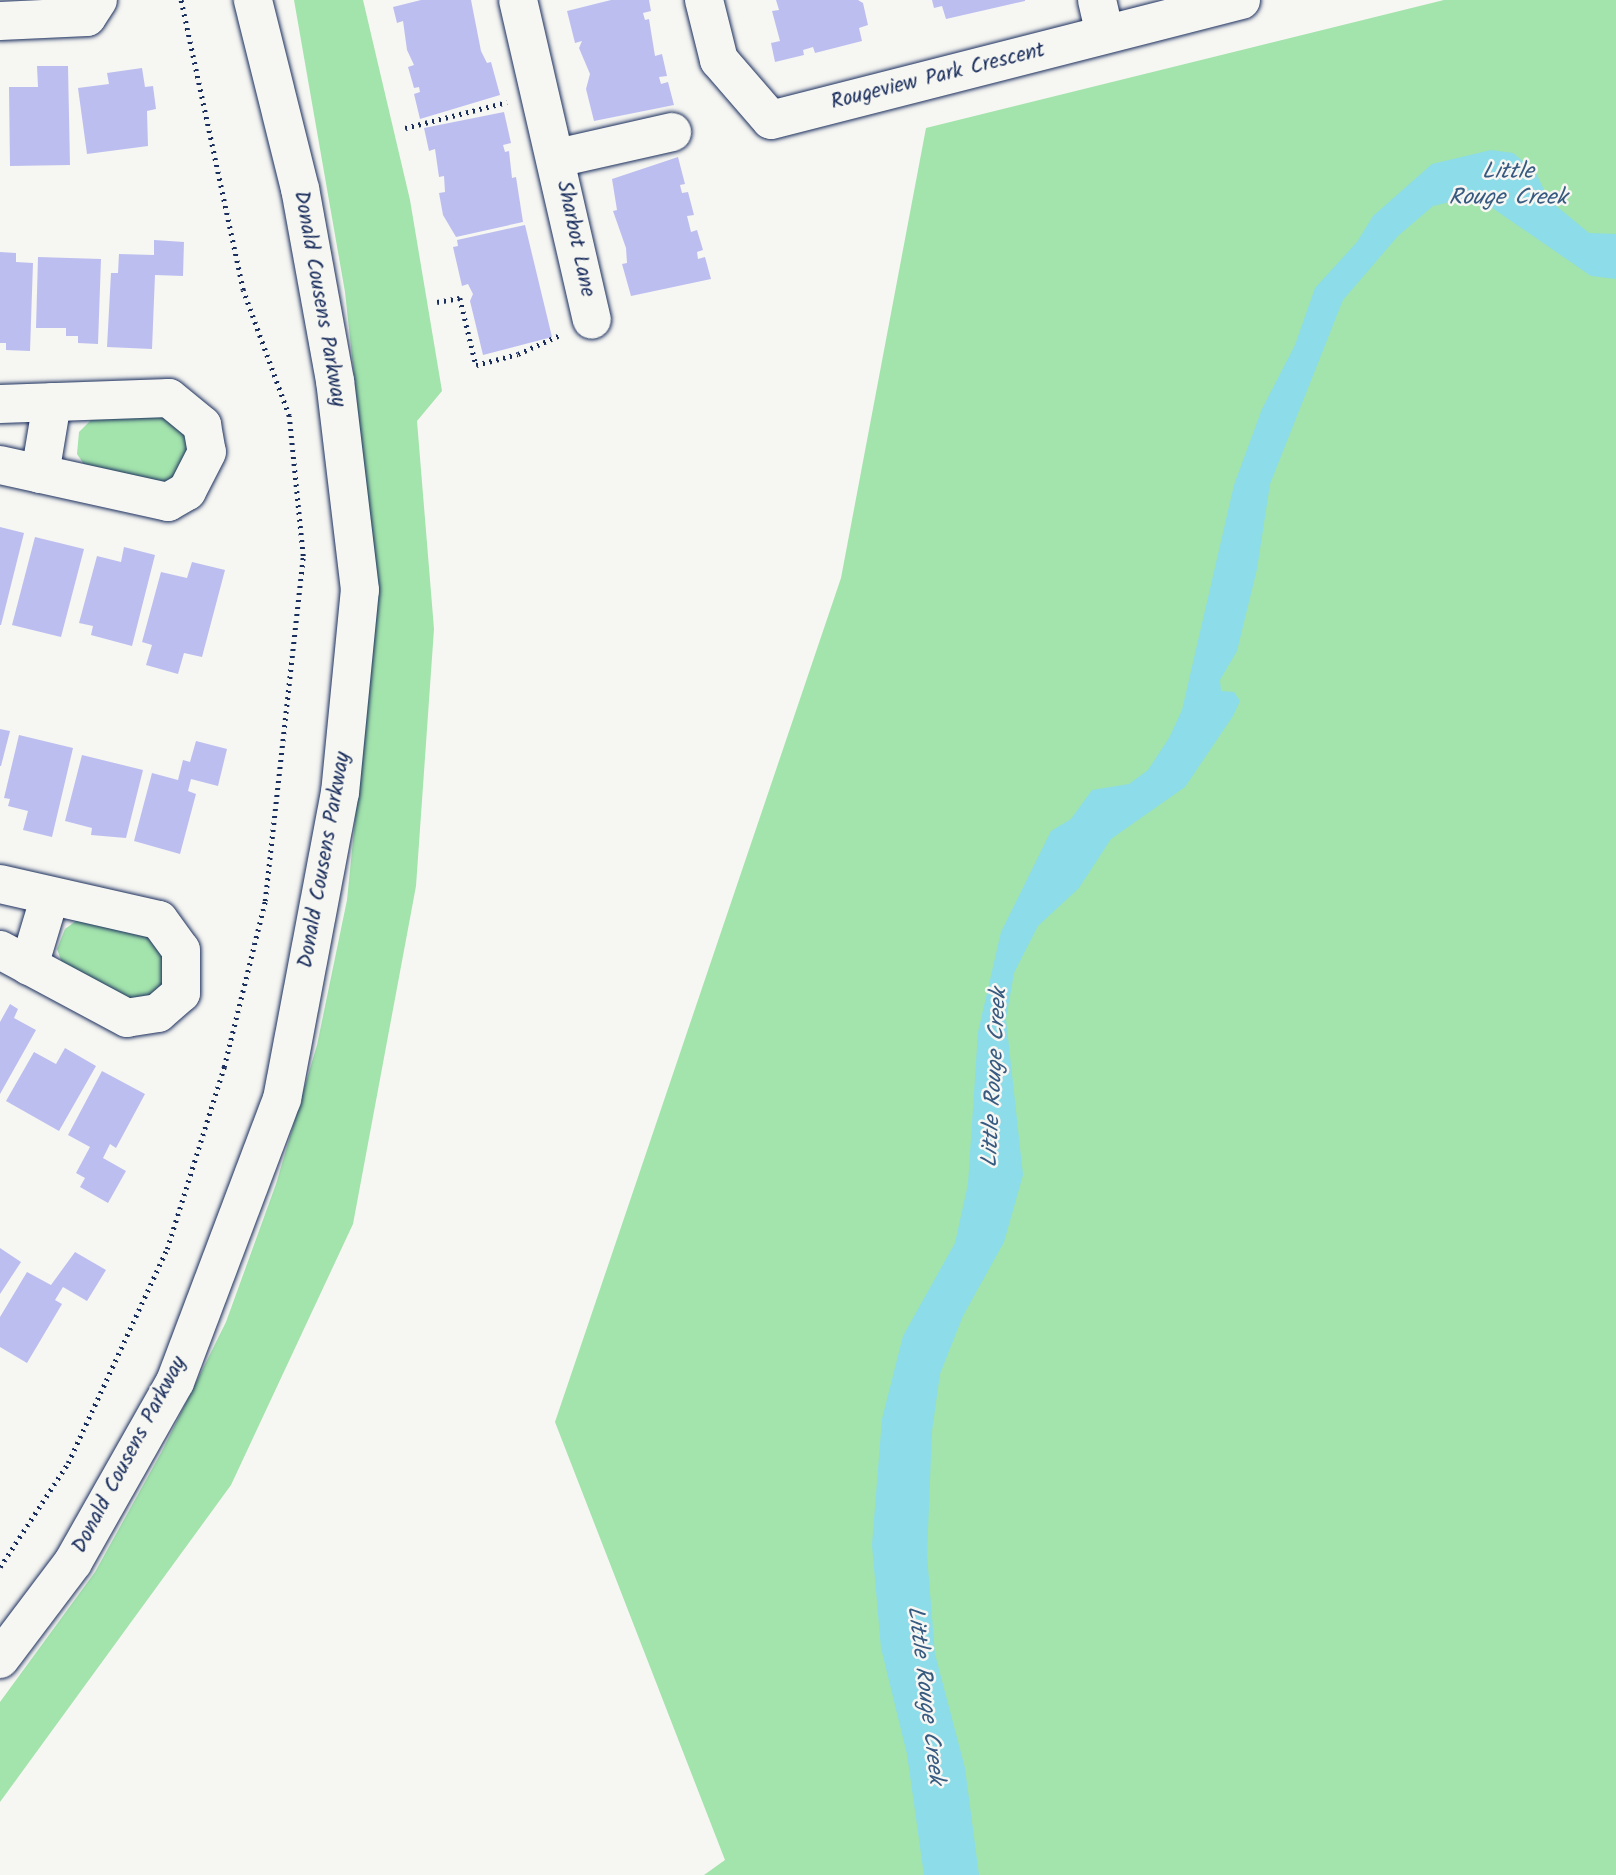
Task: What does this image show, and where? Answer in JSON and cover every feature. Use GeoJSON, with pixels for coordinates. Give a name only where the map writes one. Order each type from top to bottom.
{"type":"FeatureCollection","features":[{"type":"Feature","properties":{"kind":"street"},"geometry":{"type":"LineString","coordinates":[[0,21],[87,17],[99,0]]}},
{"type":"Feature","properties":{"kind":"street","name":"Donald Cousens Parkway"},"geometry":{"type":"LineString","coordinates":[[0,1659],[73,1562],[175,1382],[282,1099],[340,793],[360,590],[335,381],[300,189],[253,0]]}},
{"type":"Feature","properties":{"kind":"street","name":"Sharbot Lane"},"geometry":{"type":"LineString","coordinates":[[518,0],[593,320]]}},
{"type":"Feature","properties":{"kind":"street","name":"Rougeview Park Crescent"},"geometry":{"type":"LineString","coordinates":[[704,0],[719,60],[771,120],[1101,17],[1241,0]]}},
{"type":"Feature","properties":{"kind":"street","name":"Sharbot Lane"},"geometry":{"type":"LineString","coordinates":[[557,158],[672,132]]}},
{"type":"Feature","properties":{"kind":"street"},"geometry":{"type":"LineString","coordinates":[[0,404],[169,398],[202,425],[207,452],[187,491],[168,502],[0,466]]}},
{"type":"Feature","properties":{"kind":"street"},"geometry":{"type":"LineString","coordinates":[[40,474],[52,402]]}},
{"type":"Feature","properties":{"kind":"street"},"geometry":{"type":"LineString","coordinates":[[0,884],[159,920],[181,950],[181,993],[158,1013],[127,1018],[14,958],[50,896]]}},
{"type":"Feature","properties":{"kind":"path"},"geometry":{"type":"LineString","coordinates":[[0,1567],[68,1463],[167,1250],[224,1067],[265,901],[303,556],[289,416],[243,290],[181,0]]}},
{"type":"Feature","properties":{"kind":"path"},"geometry":{"type":"LineString","coordinates":[[405,128],[541,93]]}},
{"type":"Feature","properties":{"kind":"path"},"geometry":{"type":"LineString","coordinates":[[437,302],[460,298],[476,365],[518,354],[593,320]]}},
{"type":"Feature","properties":{"kind":"green space"},"geometry":{"type":"Polygon","coordinates":[[[294,0],[363,0],[410,200],[442,391],[417,421],[434,629],[416,886],[353,1224],[231,1485],[0,1802],[0,1702],[95,1572],[162,1451],[226,1322],[276,1184],[317,1045],[347,900],[363,741],[366,485],[345,292],[294,0]]]}},
{"type":"Feature","properties":{"kind":"green space"},"geometry":{"type":"Polygon","coordinates":[[[1444,0],[1616,0],[1616,1875],[704,1875],[725,1860],[555,1422],[841,578],[926,128],[1444,0]]]}},
{"type":"Feature","properties":{"kind":"green space"},"geometry":{"type":"Polygon","coordinates":[[[158,414],[178,421],[193,447],[186,474],[162,486],[87,469],[77,454],[79,432],[93,418],[158,414]]]}},
{"type":"Feature","properties":{"kind":"green space"},"geometry":{"type":"Polygon","coordinates":[[[80,918],[160,939],[165,988],[142,1003],[119,1001],[62,963],[57,949],[65,929],[80,918]]]}},
{"type":"Feature","properties":{"kind":"water","name":"Little Rouge Creek"},"geometry":{"type":"Polygon","coordinates":[[[1491,150],[1513,153],[1535,171],[1549,200],[1589,233],[1616,234],[1616,279],[1591,276],[1475,196],[1433,206],[1398,236],[1343,300],[1270,484],[1257,569],[1237,651],[1220,680],[1221,691],[1234,692],[1240,701],[1233,716],[1185,787],[1111,839],[1079,888],[1038,926],[1014,973],[1006,1019],[1023,1175],[1004,1242],[963,1316],[940,1374],[932,1431],[927,1555],[935,1654],[965,1768],[979,1875],[924,1875],[907,1754],[881,1648],[872,1545],[882,1419],[903,1336],[955,1243],[968,1184],[978,1032],[1001,932],[1051,831],[1071,819],[1092,790],[1129,784],[1148,770],[1169,738],[1182,710],[1234,485],[1262,409],[1295,345],[1315,288],[1357,242],[1373,216],[1432,164],[1491,150]]]}},
{"type":"Feature","properties":{"kind":"building"},"geometry":{"type":"Polygon","coordinates":[[[421,0],[471,0],[481,51],[487,63],[491,62],[500,95],[420,119],[414,94],[420,92],[419,87],[414,88],[408,67],[414,65],[407,50],[403,21],[397,23],[393,7],[421,0]]]}},
{"type":"Feature","properties":{"kind":"building"},"geometry":{"type":"Polygon","coordinates":[[[611,0],[649,0],[651,11],[643,13],[645,20],[649,19],[655,56],[662,54],[667,76],[659,77],[661,84],[668,82],[674,105],[594,121],[586,89],[590,74],[579,48],[582,41],[575,43],[567,11],[611,0]]]}},
{"type":"Feature","properties":{"kind":"building"},"geometry":{"type":"Polygon","coordinates":[[[776,0],[858,0],[863,3],[868,25],[859,28],[862,41],[815,53],[813,47],[803,50],[804,55],[775,62],[771,43],[780,41],[772,11],[779,10],[776,0]]]}},
{"type":"Feature","properties":{"kind":"building"},"geometry":{"type":"Polygon","coordinates":[[[932,0],[1025,1],[946,19],[942,6],[934,8],[932,0]]]}},
{"type":"Feature","properties":{"kind":"building"},"geometry":{"type":"Polygon","coordinates":[[[37,66],[68,66],[70,165],[10,166],[9,87],[38,87],[37,66]]]}},
{"type":"Feature","properties":{"kind":"building"},"geometry":{"type":"Polygon","coordinates":[[[142,68],[145,87],[153,86],[156,109],[147,111],[148,146],[87,154],[78,88],[109,84],[107,73],[142,68]]]}},
{"type":"Feature","properties":{"kind":"building"},"geometry":{"type":"Polygon","coordinates":[[[504,112],[511,143],[503,145],[505,152],[509,151],[512,178],[516,177],[523,222],[456,237],[443,215],[439,193],[445,192],[444,176],[439,177],[435,149],[429,151],[424,128],[504,112]]]}},
{"type":"Feature","properties":{"kind":"building"},"geometry":{"type":"Polygon","coordinates":[[[678,157],[685,184],[680,185],[682,193],[688,192],[694,215],[687,216],[691,232],[697,230],[703,250],[697,252],[698,259],[705,257],[711,279],[631,296],[622,264],[627,263],[626,248],[613,211],[617,210],[612,179],[678,157]]]}},
{"type":"Feature","properties":{"kind":"building"},"geometry":{"type":"Polygon","coordinates":[[[525,225],[552,337],[483,355],[470,301],[473,294],[468,284],[462,286],[453,247],[458,246],[457,240],[525,225]]]}},
{"type":"Feature","properties":{"kind":"building"},"geometry":{"type":"Polygon","coordinates":[[[154,240],[184,242],[183,276],[155,275],[152,349],[107,347],[111,273],[118,273],[119,254],[154,255],[154,240]]]}},
{"type":"Feature","properties":{"kind":"building"},"geometry":{"type":"Polygon","coordinates":[[[0,252],[16,253],[16,262],[33,263],[30,351],[6,350],[6,343],[0,343],[0,252]]]}},
{"type":"Feature","properties":{"kind":"building"},"geometry":{"type":"Polygon","coordinates":[[[38,257],[101,259],[98,344],[78,343],[78,336],[66,336],[66,328],[36,328],[38,257]]]}},
{"type":"Feature","properties":{"kind":"building"},"geometry":{"type":"Polygon","coordinates":[[[0,527],[24,533],[1,625],[0,625],[0,527]]]}},
{"type":"Feature","properties":{"kind":"building"},"geometry":{"type":"Polygon","coordinates":[[[35,537],[84,549],[61,637],[12,625],[35,537]]]}},
{"type":"Feature","properties":{"kind":"building"},"geometry":{"type":"Polygon","coordinates":[[[124,547],[155,555],[132,646],[91,635],[93,626],[79,623],[97,556],[121,562],[124,547]]]}},
{"type":"Feature","properties":{"kind":"building"},"geometry":{"type":"Polygon","coordinates":[[[192,562],[225,570],[202,657],[184,653],[178,674],[146,665],[152,645],[142,642],[161,572],[187,578],[192,562]]]}},
{"type":"Feature","properties":{"kind":"building"},"geometry":{"type":"Polygon","coordinates":[[[0,729],[10,731],[1,766],[0,766],[0,729]]]}},
{"type":"Feature","properties":{"kind":"building"},"geometry":{"type":"Polygon","coordinates":[[[19,735],[73,748],[52,837],[23,830],[28,811],[8,806],[10,799],[4,798],[19,735]]]}},
{"type":"Feature","properties":{"kind":"building"},"geometry":{"type":"Polygon","coordinates":[[[196,741],[227,749],[218,786],[191,779],[188,791],[196,794],[180,854],[134,841],[152,773],[178,780],[183,760],[190,762],[196,741]]]}},
{"type":"Feature","properties":{"kind":"building"},"geometry":{"type":"Polygon","coordinates":[[[82,755],[143,770],[126,838],[91,835],[92,828],[65,821],[82,755]]]}},
{"type":"Feature","properties":{"kind":"building"},"geometry":{"type":"Polygon","coordinates":[[[10,1004],[18,1009],[14,1018],[36,1030],[0,1094],[0,1022],[10,1004]]]}},
{"type":"Feature","properties":{"kind":"building"},"geometry":{"type":"Polygon","coordinates":[[[65,1048],[96,1066],[59,1131],[6,1101],[34,1052],[56,1064],[65,1048]]]}},
{"type":"Feature","properties":{"kind":"building"},"geometry":{"type":"Polygon","coordinates":[[[102,1071],[145,1094],[116,1148],[110,1144],[103,1158],[126,1171],[108,1203],[80,1187],[85,1178],[76,1173],[90,1147],[68,1135],[102,1071]]]}},
{"type":"Feature","properties":{"kind":"building"},"geometry":{"type":"Polygon","coordinates":[[[0,1248],[21,1262],[0,1294],[0,1248]]]}},
{"type":"Feature","properties":{"kind":"building"},"geometry":{"type":"Polygon","coordinates":[[[75,1252],[106,1270],[87,1301],[63,1287],[55,1300],[62,1304],[27,1363],[0,1347],[0,1317],[27,1272],[51,1285],[75,1252]]]}}]}
